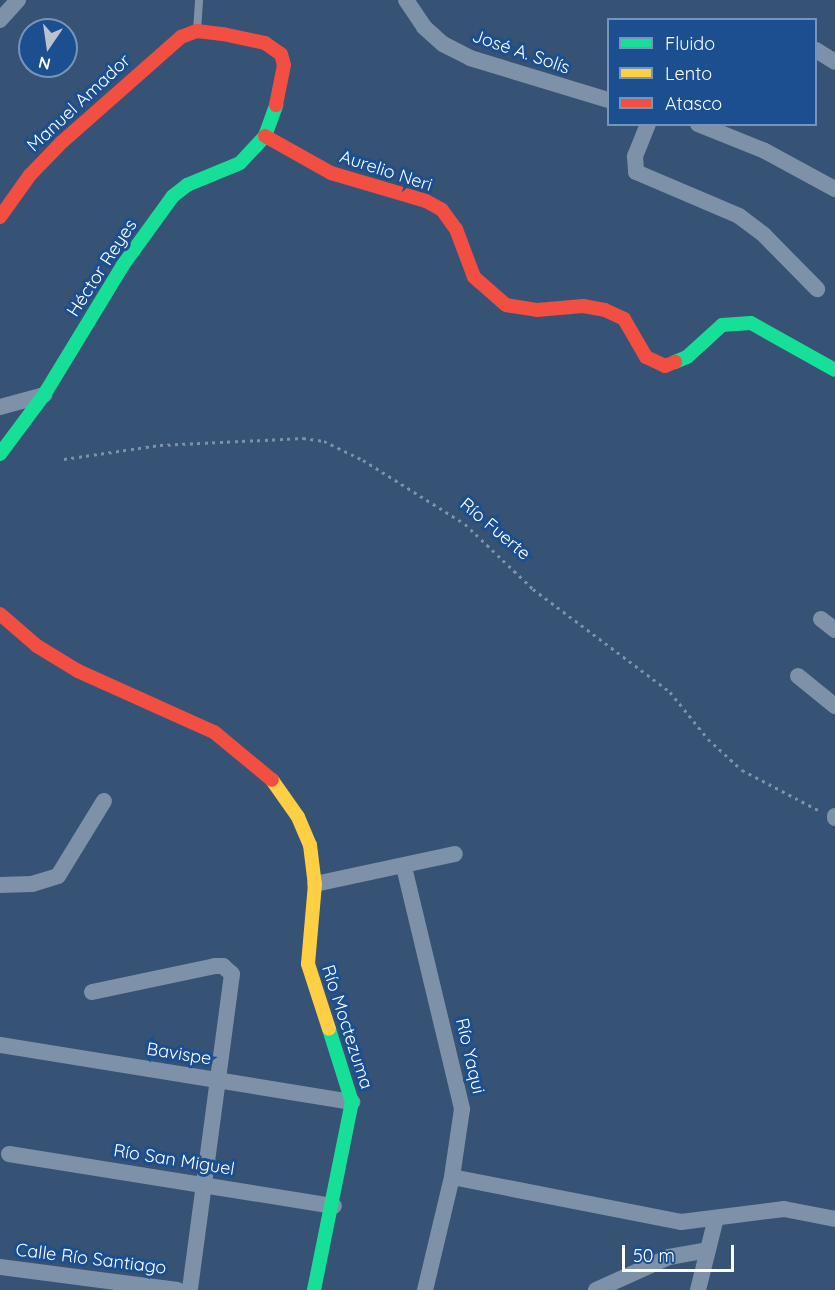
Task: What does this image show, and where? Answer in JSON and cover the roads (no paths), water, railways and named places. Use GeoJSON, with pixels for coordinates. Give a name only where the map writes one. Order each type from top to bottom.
{"type":"FeatureCollection","features":[{"type":"Feature","properties":{"kind":"street"},"geometry":{"type":"LineString","coordinates":[[0,20],[18,0]]}},
{"type":"Feature","properties":{"kind":"street","name":"José A. Solís"},"geometry":{"type":"LineString","coordinates":[[406,0],[424,27],[443,44],[470,58],[607,99]]}},
{"type":"Feature","properties":{"kind":"street"},"geometry":{"type":"LineString","coordinates":[[197,32],[265,43],[281,54],[284,65],[279,92],[265,136]]}},
{"type":"Feature","properties":{"kind":"street","name":"Manuel Amador"},"geometry":{"type":"LineString","coordinates":[[0,217],[30,175],[62,142],[166,46],[197,32]]}},
{"type":"Feature","properties":{"kind":"street"},"geometry":{"type":"LineString","coordinates":[[817,51],[835,62]]}},
{"type":"Feature","properties":{"kind":"street"},"geometry":{"type":"LineString","coordinates":[[647,126],[635,156],[636,172],[739,216],[764,235],[817,289]]}},
{"type":"Feature","properties":{"kind":"street"},"geometry":{"type":"LineString","coordinates":[[723,128],[835,189]]}},
{"type":"Feature","properties":{"kind":"street","name":"Aurelio Neri"},"geometry":{"type":"LineString","coordinates":[[265,136],[331,173],[426,201],[451,219],[474,277],[494,298],[521,309],[583,306],[615,313],[630,327],[646,357],[666,366],[687,357],[722,325],[737,322],[767,329],[835,370]]}},
{"type":"Feature","properties":{"kind":"street","name":"Héctor Reyes"},"geometry":{"type":"LineString","coordinates":[[0,454],[44,395],[123,265],[173,196],[188,185],[240,163],[265,136]]}},
{"type":"Feature","properties":{"kind":"street"},"geometry":{"type":"LineString","coordinates":[[0,407],[44,395]]}},
{"type":"Feature","properties":{"kind":"street","name":"Río Moctezuma"},"geometry":{"type":"LineString","coordinates":[[0,614],[37,646],[78,671],[214,732],[250,758],[278,786],[298,817],[309,845],[315,884],[308,964],[352,1102],[333,1206],[314,1290]]}},
{"type":"Feature","properties":{"kind":"street"},"geometry":{"type":"LineString","coordinates":[[821,619],[835,630]]}},
{"type":"Feature","properties":{"kind":"street"},"geometry":{"type":"LineString","coordinates":[[798,676],[835,706]]}},
{"type":"Feature","properties":{"kind":"street"},"geometry":{"type":"LineString","coordinates":[[0,885],[39,882],[58,876],[104,801]]}},
{"type":"Feature","properties":{"kind":"street"},"geometry":{"type":"LineString","coordinates":[[315,884],[404,867],[455,854]]}},
{"type":"Feature","properties":{"kind":"street","name":"Río Yaqui"},"geometry":{"type":"LineString","coordinates":[[404,867],[462,1109],[452,1177],[425,1290]]}},
{"type":"Feature","properties":{"kind":"street"},"geometry":{"type":"LineString","coordinates":[[92,992],[215,966],[229,970],[234,982],[190,1290]]}},
{"type":"Feature","properties":{"kind":"street","name":"Bavispe"},"geometry":{"type":"LineString","coordinates":[[0,1045],[352,1102]]}},
{"type":"Feature","properties":{"kind":"street","name":"Río San Miguel"},"geometry":{"type":"LineString","coordinates":[[9,1154],[333,1206]]}},
{"type":"Feature","properties":{"kind":"street"},"geometry":{"type":"LineString","coordinates":[[452,1177],[681,1222],[784,1209],[835,1220]]}},
{"type":"Feature","properties":{"kind":"street"},"geometry":{"type":"LineString","coordinates":[[698,1290],[716,1218]]}},
{"type":"Feature","properties":{"kind":"street"},"geometry":{"type":"LineString","coordinates":[[596,1290],[669,1257],[707,1250]]}},
{"type":"Feature","properties":{"kind":"street","name":"Calle Río Santiago"},"geometry":{"type":"LineString","coordinates":[[0,1267],[178,1290]]}},
{"type":"Feature","properties":{"kind":"lane"},"geometry":{"type":"LineString","coordinates":[[197,32],[199,0]]}}]}
